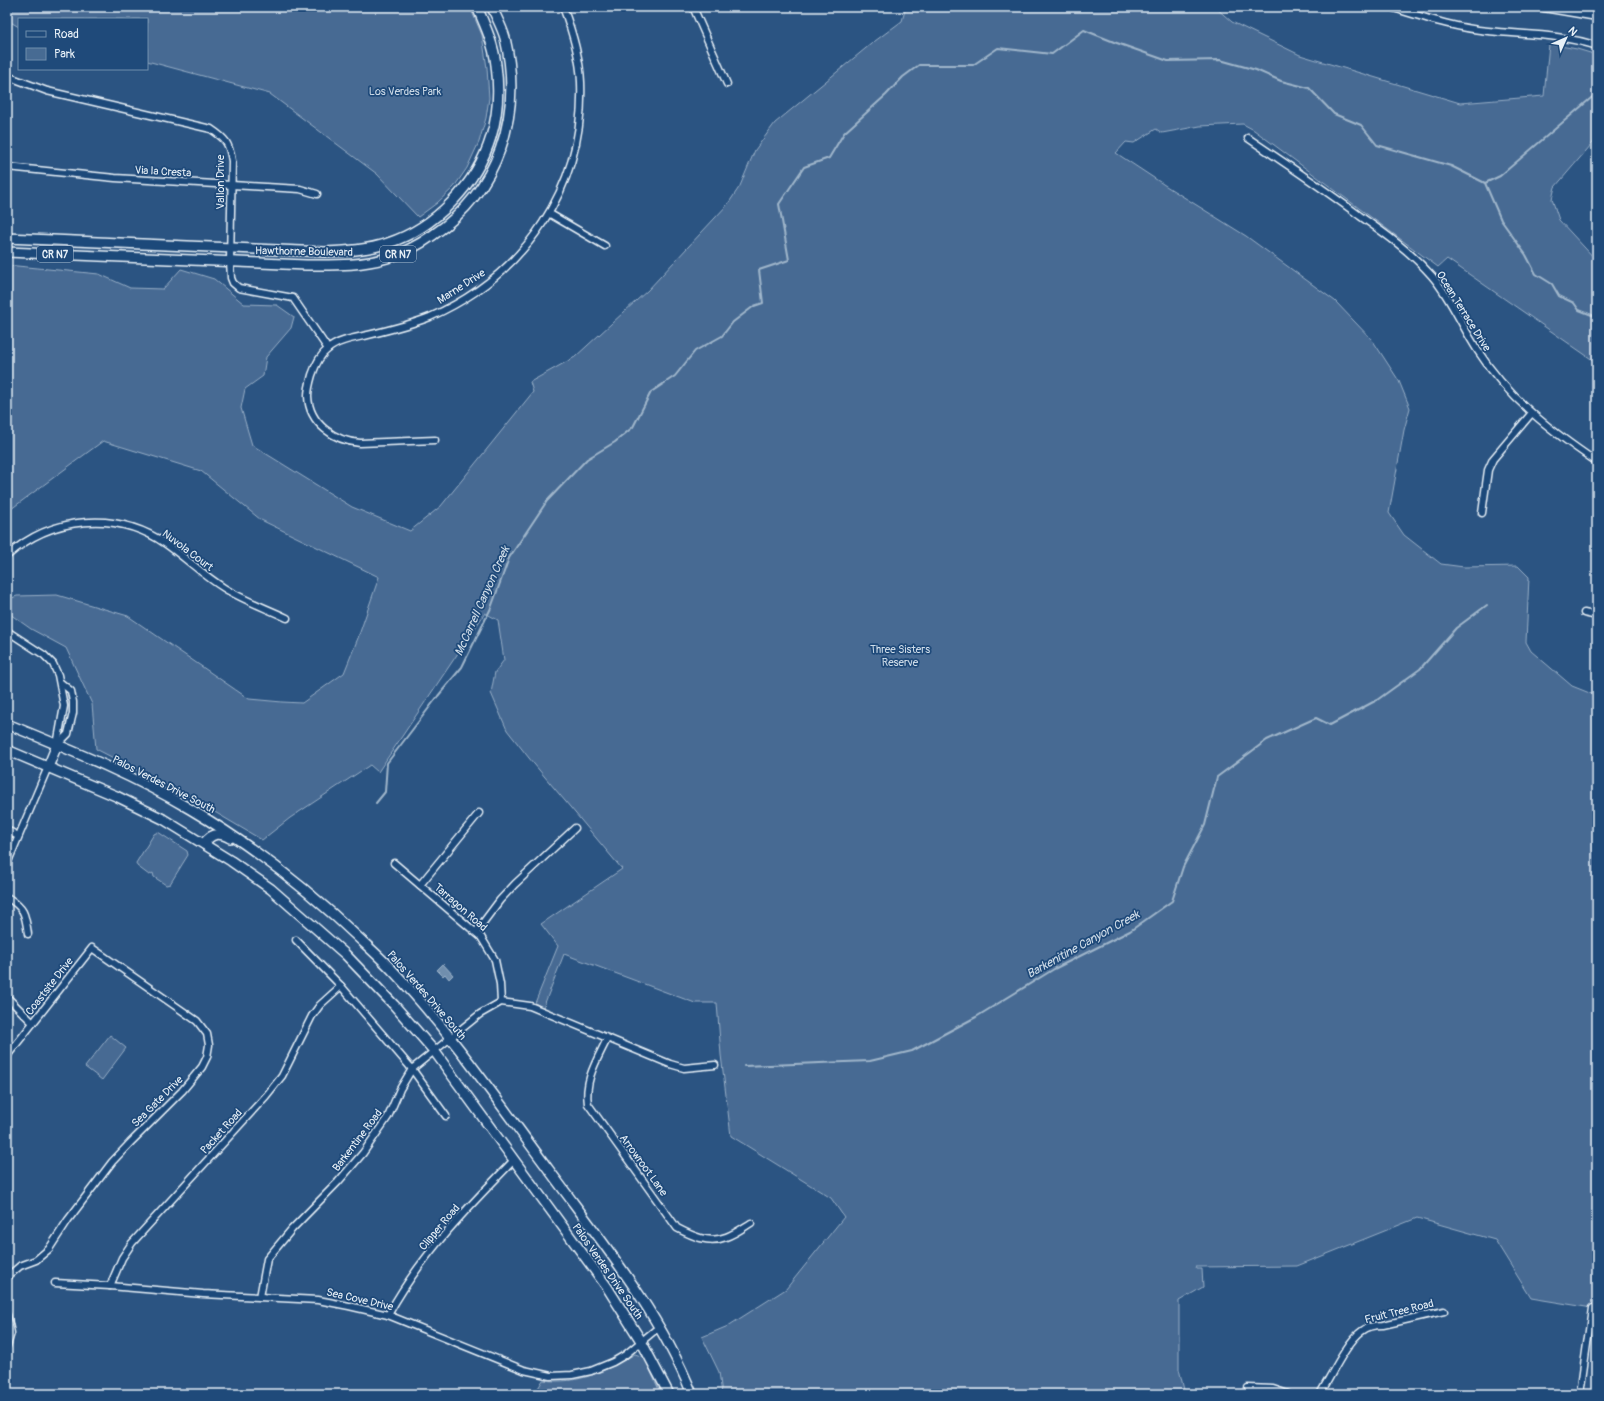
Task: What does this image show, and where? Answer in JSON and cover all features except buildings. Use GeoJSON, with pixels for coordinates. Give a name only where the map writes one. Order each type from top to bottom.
{"type":"FeatureCollection","features":[{"type":"Feature","properties":{"kind":"main road","name":"Hawthorne Boulevard"},"geometry":{"type":"LineString","coordinates":[[7,238],[325,252],[360,250],[389,243],[420,228],[439,214],[456,198],[482,160],[491,137],[496,112],[496,65],[492,44],[477,7]]}},
{"type":"Feature","properties":{"kind":"main road","name":"Hawthorne Boulevard"},"geometry":{"type":"LineString","coordinates":[[7,252],[350,266],[388,258],[418,245],[446,226],[471,202],[488,178],[502,148],[509,120],[511,86],[504,36],[492,7]]}},
{"type":"Feature","properties":{"kind":"main road"},"geometry":{"type":"LineString","coordinates":[[1544,7],[1597,16]]}},
{"type":"Feature","properties":{"kind":"main road"},"geometry":{"type":"LineString","coordinates":[[496,82],[501,83],[505,87],[503,123],[506,131]]}},
{"type":"Feature","properties":{"kind":"main road","name":"Palos Verdes Drive South"},"geometry":{"type":"LineString","coordinates":[[7,724],[140,783],[188,808],[223,829],[263,857],[330,910],[394,971],[451,1039],[628,1276],[659,1327],[692,1394]]}},
{"type":"Feature","properties":{"kind":"main road"},"geometry":{"type":"LineString","coordinates":[[48,767],[57,745]]}},
{"type":"Feature","properties":{"kind":"main road","name":"Palos Verdes Drive South"},"geometry":{"type":"LineString","coordinates":[[7,750],[138,806],[163,819],[231,861],[271,889],[344,954],[394,1005],[435,1052],[607,1287],[641,1341],[670,1394]]}},
{"type":"Feature","properties":{"kind":"main road"},"geometry":{"type":"LineString","coordinates":[[204,844],[209,837],[219,834],[228,836],[263,857]]}},
{"type":"Feature","properties":{"kind":"street","name":"Marne Drive"},"geometry":{"type":"LineString","coordinates":[[436,440],[349,442],[338,438],[325,430],[311,409],[308,397],[310,384],[320,357],[328,349],[342,341],[412,323],[451,307],[485,284],[515,258],[550,214],[562,188],[572,158],[577,137],[580,111],[581,81],[578,58],[572,31],[563,7]]}},
{"type":"Feature","properties":{"kind":"street"},"geometry":{"type":"LineString","coordinates":[[692,7],[727,84]]}},
{"type":"Feature","properties":{"kind":"street"},"geometry":{"type":"LineString","coordinates":[[1390,7],[1447,24],[1487,31],[1551,36],[1586,42],[1597,46]]}},
{"type":"Feature","properties":{"kind":"street","name":"Vallon Drive"},"geometry":{"type":"LineString","coordinates":[[7,76],[47,91],[211,129],[227,141],[232,161],[229,247],[231,278],[233,283],[239,288],[293,298],[328,349]]}},
{"type":"Feature","properties":{"kind":"street","name":"Ocean Terrace Drive"},"geometry":{"type":"LineString","coordinates":[[1248,138],[1337,199],[1406,249],[1433,278],[1454,310],[1477,351],[1497,378],[1531,414],[1556,434],[1597,462]]}},
{"type":"Feature","properties":{"kind":"street","name":"Via la Cresta"},"geometry":{"type":"LineString","coordinates":[[7,167],[115,178],[300,189],[317,194]]}},
{"type":"Feature","properties":{"kind":"street"},"geometry":{"type":"LineString","coordinates":[[550,214],[605,246]]}},
{"type":"Feature","properties":{"kind":"street"},"geometry":{"type":"LineString","coordinates":[[1482,513],[1488,470],[1493,459],[1531,414]]}},
{"type":"Feature","properties":{"kind":"street","name":"Nuvola Court"},"geometry":{"type":"LineString","coordinates":[[7,556],[29,538],[60,526],[92,521],[120,524],[166,543],[213,581],[228,590],[287,618]]}},
{"type":"Feature","properties":{"kind":"street"},"geometry":{"type":"LineString","coordinates":[[1584,613],[1597,616]]}},
{"type":"Feature","properties":{"kind":"street"},"geometry":{"type":"LineString","coordinates":[[7,631],[31,646],[53,664],[61,683],[64,706],[57,745]]}},
{"type":"Feature","properties":{"kind":"street"},"geometry":{"type":"LineString","coordinates":[[57,745],[68,734],[73,713],[71,691],[61,683]]}},
{"type":"Feature","properties":{"kind":"street"},"geometry":{"type":"LineString","coordinates":[[7,864],[48,767]]}},
{"type":"Feature","properties":{"kind":"street"},"geometry":{"type":"LineString","coordinates":[[420,885],[479,813]]}},
{"type":"Feature","properties":{"kind":"street"},"geometry":{"type":"LineString","coordinates":[[476,932],[500,900],[515,884],[575,828]]}},
{"type":"Feature","properties":{"kind":"street"},"geometry":{"type":"LineString","coordinates":[[7,830],[18,836]]}},
{"type":"Feature","properties":{"kind":"street","name":"Tarragon Road"},"geometry":{"type":"LineString","coordinates":[[394,863],[481,937],[495,960],[502,1002]]}},
{"type":"Feature","properties":{"kind":"street"},"geometry":{"type":"LineString","coordinates":[[7,897],[19,905],[24,912],[28,934]]}},
{"type":"Feature","properties":{"kind":"street"},"geometry":{"type":"LineString","coordinates":[[296,940],[341,986],[412,1069],[446,1116]]}},
{"type":"Feature","properties":{"kind":"street","name":"Coastsite Drive"},"geometry":{"type":"LineString","coordinates":[[7,1056],[92,948]]}},
{"type":"Feature","properties":{"kind":"street","name":"Sea Gate Drive"},"geometry":{"type":"LineString","coordinates":[[7,1277],[20,1266],[36,1260],[49,1249],[91,1188],[130,1142],[187,1086],[202,1067],[207,1057],[209,1045],[206,1034],[198,1021],[92,948]]}},
{"type":"Feature","properties":{"kind":"street","name":"Packet Road"},"geometry":{"type":"LineString","coordinates":[[110,1286],[122,1258],[132,1243],[266,1096],[282,1076],[312,1016],[320,1005],[341,986]]}},
{"type":"Feature","properties":{"kind":"street"},"geometry":{"type":"LineString","coordinates":[[7,997],[32,1023]]}},
{"type":"Feature","properties":{"kind":"street"},"geometry":{"type":"LineString","coordinates":[[502,1002],[530,1006],[670,1064],[684,1068],[715,1065]]}},
{"type":"Feature","properties":{"kind":"street","name":"Barkentine Road"},"geometry":{"type":"LineString","coordinates":[[260,1297],[267,1259],[292,1228],[338,1182],[363,1153],[388,1117],[400,1089],[412,1069],[435,1052],[480,1014],[502,1002]]}},
{"type":"Feature","properties":{"kind":"street","name":"Arrowroot Lane"},"geometry":{"type":"LineString","coordinates":[[607,1039],[589,1077],[586,1093],[588,1104],[677,1228],[690,1236],[710,1240],[726,1238],[751,1223]]}},
{"type":"Feature","properties":{"kind":"street","name":"Clipper Road"},"geometry":{"type":"LineString","coordinates":[[388,1315],[400,1292],[419,1266],[467,1209],[514,1160]]}},
{"type":"Feature","properties":{"kind":"street","name":"Sea Cove Drive"},"geometry":{"type":"LineString","coordinates":[[55,1283],[203,1294],[318,1300],[388,1315],[524,1370],[551,1376],[572,1376],[591,1371],[619,1358],[659,1327]]}},
{"type":"Feature","properties":{"kind":"street"},"geometry":{"type":"LineString","coordinates":[[1580,1394],[1592,1308]]}},
{"type":"Feature","properties":{"kind":"street","name":"Fruit Tree Road"},"geometry":{"type":"LineString","coordinates":[[1320,1394],[1349,1346],[1360,1332],[1375,1326],[1444,1311]]}},
{"type":"Feature","properties":{"kind":"street"},"geometry":{"type":"LineString","coordinates":[[7,1315],[11,1332],[7,1346]]}},
{"type":"Feature","properties":{"kind":"street"},"geometry":{"type":"LineString","coordinates":[[1248,1388],[1274,1389],[1288,1394]]}},
{"type":"Feature","properties":{"kind":"green space","name":"Los Verdes Park"},"geometry":{"type":"Polygon","coordinates":[[[7,7],[470,7],[482,35],[487,68],[489,98],[486,118],[479,142],[467,168],[454,187],[437,203],[418,217],[377,174],[270,94],[148,61],[148,18],[18,18],[18,26],[7,20],[7,7]]]}},
{"type":"Feature","properties":{"kind":"green space","name":"Three Sisters Reserve"},"geometry":{"type":"Polygon","coordinates":[[[906,7],[1215,7],[1232,22],[1300,55],[1460,103],[1544,96],[1549,44],[1577,49],[1597,55],[1597,138],[1555,187],[1552,199],[1559,220],[1597,261],[1597,363],[1447,259],[1438,267],[1254,130],[1243,124],[1200,126],[1162,133],[1156,129],[1134,143],[1126,142],[1116,153],[1246,236],[1335,301],[1373,341],[1399,381],[1410,408],[1404,430],[1389,513],[1404,535],[1441,564],[1464,567],[1518,566],[1529,577],[1526,642],[1531,651],[1572,686],[1597,696],[1597,1311],[1592,1308],[1531,1298],[1495,1240],[1417,1218],[1297,1266],[1196,1267],[1197,1269],[1202,1269],[1203,1287],[1179,1301],[1179,1369],[1185,1394],[722,1394],[719,1372],[702,1337],[728,1326],[786,1289],[844,1217],[831,1198],[731,1136],[721,1055],[717,1003],[695,1003],[564,954],[543,1008],[535,1003],[558,946],[541,924],[622,869],[507,730],[491,693],[495,672],[504,660],[498,620],[485,613],[378,772],[370,765],[290,818],[262,840],[191,798],[96,749],[92,704],[66,648],[31,629],[7,612],[7,600],[17,596],[57,595],[128,616],[249,699],[302,703],[344,673],[379,577],[261,520],[201,471],[103,441],[7,512],[7,265],[99,274],[130,288],[163,289],[181,269],[214,279],[244,304],[277,305],[294,317],[291,328],[266,357],[263,376],[245,389],[241,408],[252,445],[352,507],[410,531],[441,506],[533,392],[530,382],[575,357],[648,290],[728,204],[740,186],[755,150],[775,123],[871,44],[902,21],[906,7]]]}},
{"type":"Feature","properties":{"kind":"green space"},"geometry":{"type":"Polygon","coordinates":[[[158,832],[187,851],[188,855],[170,884],[166,885],[154,877],[153,873],[149,875],[137,866],[136,863],[154,834],[158,832]]]}},
{"type":"Feature","properties":{"kind":"green space"},"geometry":{"type":"Polygon","coordinates":[[[110,1035],[126,1048],[102,1080],[85,1067],[110,1035]]]}},
{"type":"Feature","properties":{"kind":"green space"},"geometry":{"type":"Polygon","coordinates":[[[635,1354],[644,1357],[661,1394],[536,1394],[543,1380],[568,1380],[591,1375],[613,1366],[635,1354]]]}},
{"type":"Feature","properties":{"kind":"shaded area"},"geometry":{"type":"Polygon","coordinates":[[[443,964],[453,975],[449,979],[445,974],[443,976],[437,970],[443,964]]]}},
{"type":"Feature","properties":{"kind":"waterway","name":"McCarrell Canyon Creek"},"geometry":{"type":"LineString","coordinates":[[376,803],[385,792],[387,763],[462,667],[491,608],[509,558],[547,501],[587,459],[615,442],[633,427],[651,392],[675,376],[695,351],[722,336],[733,322],[754,306],[763,303],[759,270],[789,260],[779,204],[804,167],[829,158],[844,133],[886,95],[903,77],[919,65],[973,65],[998,48],[1052,54],[1084,30],[1168,61],[1220,60],[1256,70],[1281,81],[1309,88],[1334,114],[1361,125],[1377,145],[1451,166],[1485,183],[1500,176],[1597,93]]}},
{"type":"Feature","properties":{"kind":"waterway"},"geometry":{"type":"LineString","coordinates":[[1485,183],[1501,220],[1526,255],[1536,274],[1552,284],[1559,296],[1574,303],[1579,310],[1597,317]]}},
{"type":"Feature","properties":{"kind":"waterway","name":"Barkenitine Canyon Creek"},"geometry":{"type":"LineString","coordinates":[[744,1066],[870,1061],[912,1051],[976,1017],[1054,969],[1130,931],[1172,901],[1183,867],[1205,825],[1217,777],[1267,740],[1316,718],[1330,725],[1377,700],[1420,669],[1456,628],[1487,605]]}}]}
